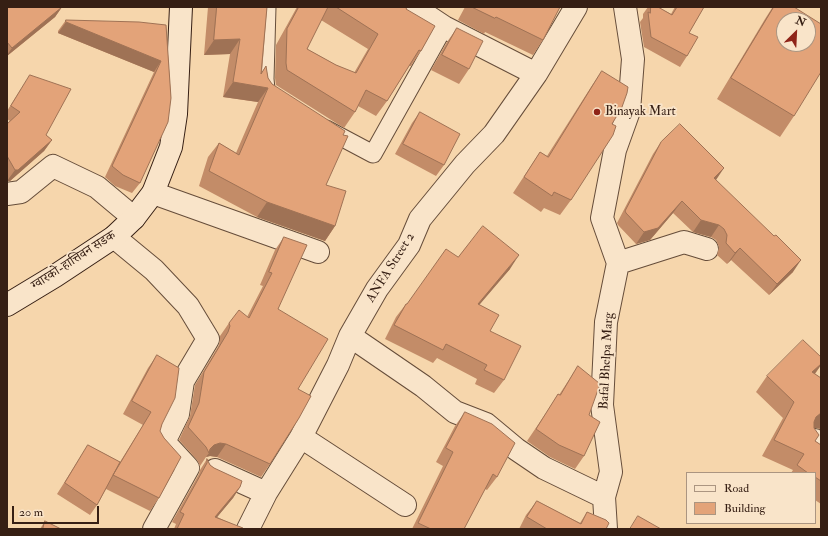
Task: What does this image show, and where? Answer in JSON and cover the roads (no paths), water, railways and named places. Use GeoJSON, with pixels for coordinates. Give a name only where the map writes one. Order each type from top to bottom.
{"type":"FeatureCollection","features":[{"type":"Feature","properties":{"kind":"street","name":"ग्वारको-हात्तिवन सडक"},"geometry":{"type":"LineString","coordinates":[[7,305],[55,276],[114,237],[134,218],[153,193],[171,147],[176,114],[181,7]]}},
{"type":"Feature","properties":{"kind":"street"},"geometry":{"type":"LineString","coordinates":[[414,7],[444,27],[536,74]]}},
{"type":"Feature","properties":{"kind":"street","name":"ANFA Street 2"},"geometry":{"type":"LineString","coordinates":[[248,529],[266,493],[301,437],[338,365],[350,336],[377,289],[409,245],[420,219],[465,164],[494,134],[536,74],[576,7]]}},
{"type":"Feature","properties":{"kind":"street"},"geometry":{"type":"LineString","coordinates":[[625,7],[633,59],[629,111],[615,150],[602,218],[618,263],[684,242],[707,249]]}},
{"type":"Feature","properties":{"kind":"street"},"geometry":{"type":"LineString","coordinates":[[7,194],[21,192],[52,166],[97,187],[134,218]]}},
{"type":"Feature","properties":{"kind":"street"},"geometry":{"type":"LineString","coordinates":[[153,193],[318,252]]}},
{"type":"Feature","properties":{"kind":"street"},"geometry":{"type":"LineString","coordinates":[[114,237],[154,270],[188,306],[208,339],[184,381],[178,414],[164,442],[188,468],[154,529]]}},
{"type":"Feature","properties":{"kind":"street","name":"Bafal Bhelpa Marg"},"geometry":{"type":"LineString","coordinates":[[606,529],[604,497],[611,472],[602,405],[606,322],[618,263]]}},
{"type":"Feature","properties":{"kind":"street"},"geometry":{"type":"LineString","coordinates":[[350,336],[423,386],[455,412],[486,424],[516,449],[544,468],[604,497]]}},
{"type":"Feature","properties":{"kind":"street"},"geometry":{"type":"LineString","coordinates":[[301,437],[405,505]]}},
{"type":"Feature","properties":{"kind":"street"},"geometry":{"type":"LineString","coordinates":[[212,468],[266,493]]}},
{"type":"Feature","properties":{"kind":"lane"},"geometry":{"type":"LineString","coordinates":[[267,7],[265,79],[267,91],[280,99]]}},
{"type":"Feature","properties":{"kind":"lane"},"geometry":{"type":"LineString","coordinates":[[312,120],[331,132],[373,154],[444,27]]}},
{"type":"Feature","properties":{"kind":"place","name":"Binayak Mart"},"geometry":{"type":"Point","coordinates":[597,112]}}]}
